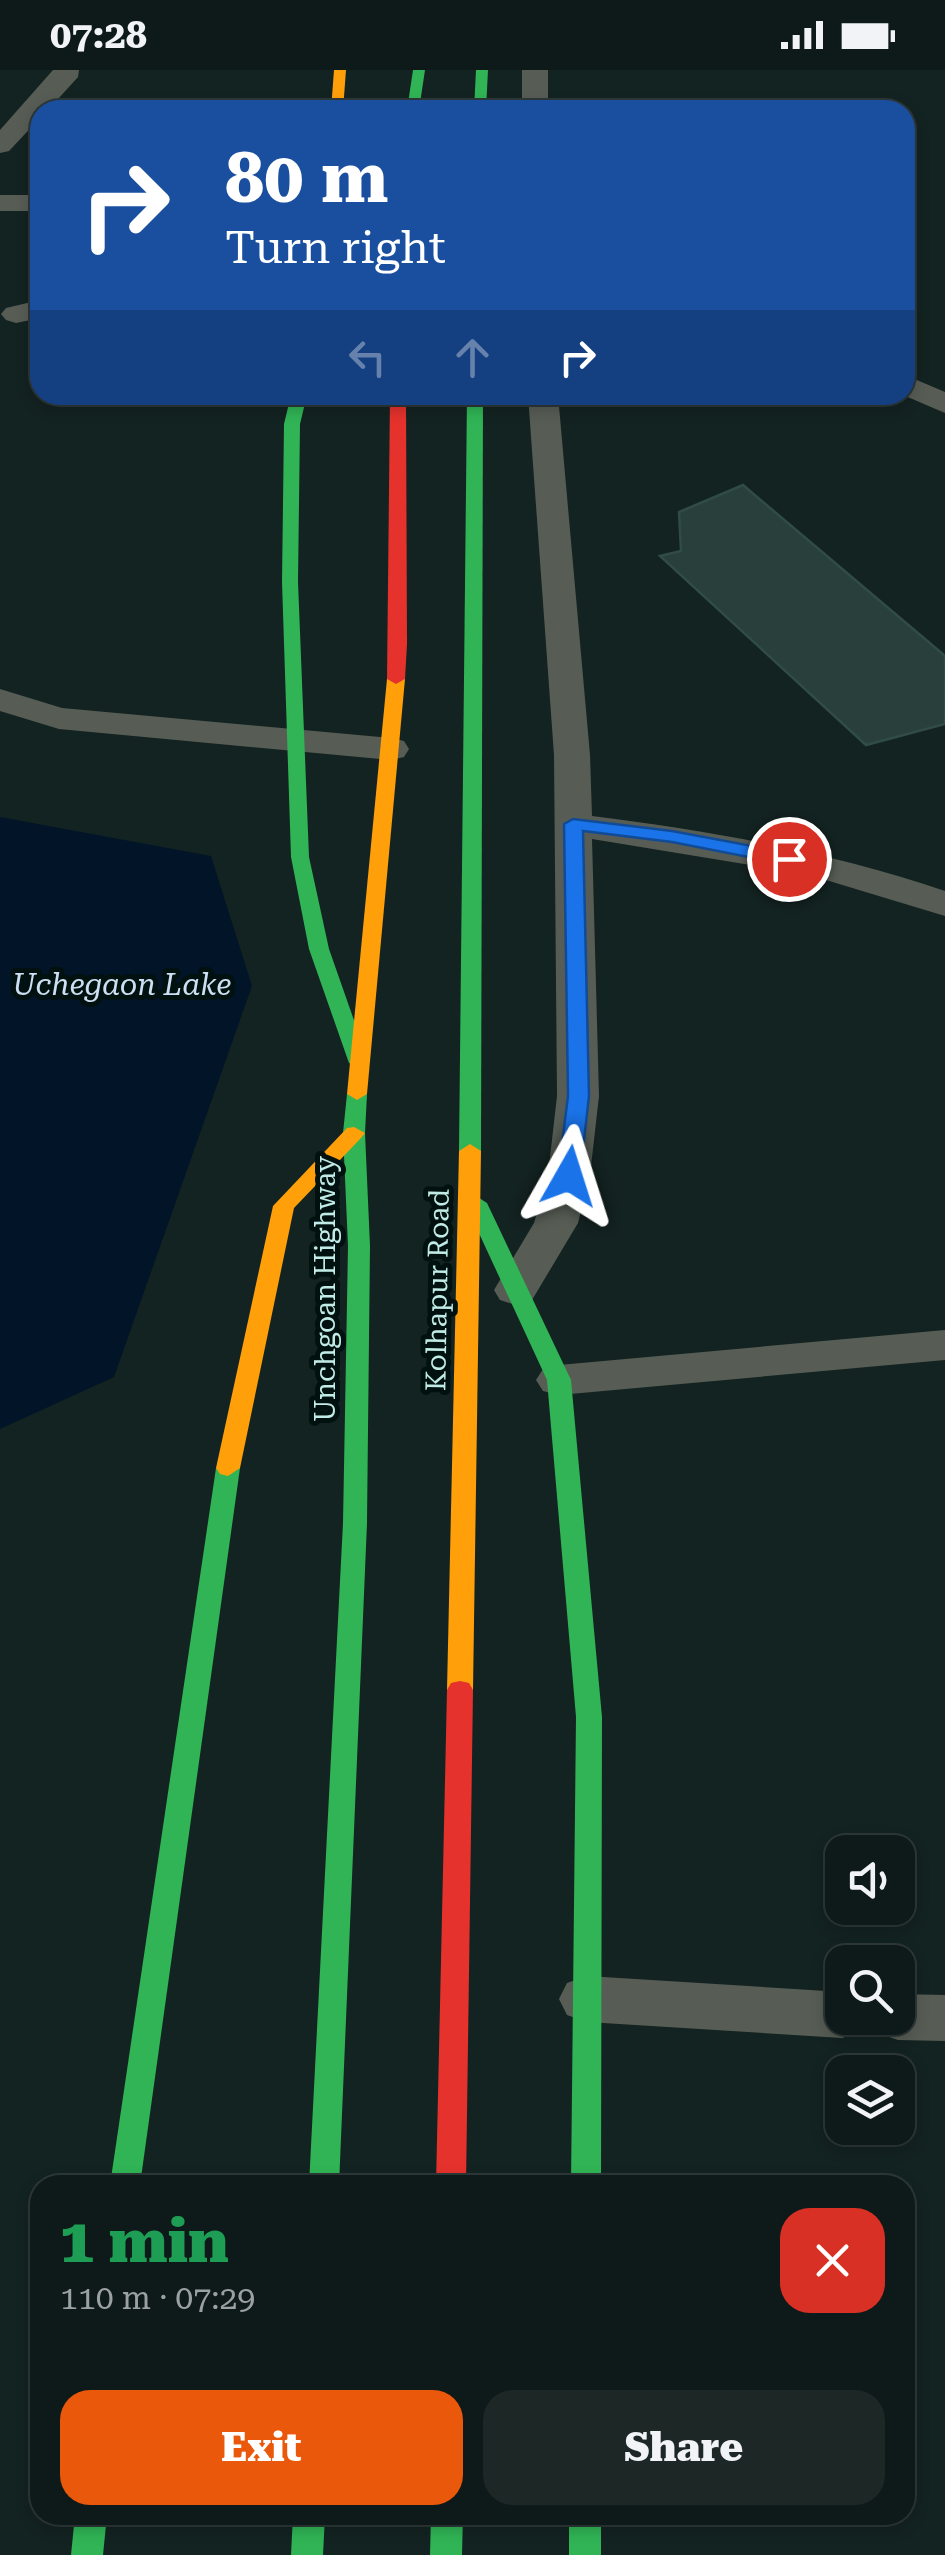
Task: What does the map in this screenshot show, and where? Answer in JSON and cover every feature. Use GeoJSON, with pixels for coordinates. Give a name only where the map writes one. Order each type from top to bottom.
{"type":"FeatureCollection","features":[{"type":"Feature","properties":{"kind":"main road"},"geometry":{"type":"LineString","coordinates":[[338,100],[340,70]]}},
{"type":"Feature","properties":{"kind":"main road"},"geometry":{"type":"LineString","coordinates":[[414,100],[418,70]]}},
{"type":"Feature","properties":{"kind":"main road"},"geometry":{"type":"LineString","coordinates":[[480,100],[482,70]]}},
{"type":"Feature","properties":{"kind":"main road"},"geometry":{"type":"LineString","coordinates":[[297,405],[292,424],[290,582],[300,857],[319,949],[359,1063]]}},
{"type":"Feature","properties":{"kind":"main road","name":"Unchgoan Highway"},"geometry":{"type":"LineString","coordinates":[[324,2175],[355,1523],[359,1246],[354,1133],[399,633],[395,484],[398,405]]}},
{"type":"Feature","properties":{"kind":"main road","name":"Kolhapur Road"},"geometry":{"type":"LineString","coordinates":[[452,2175],[468,1186],[475,405]]}},
{"type":"Feature","properties":{"kind":"main road"},"geometry":{"type":"LineString","coordinates":[[126,2175],[227,1474],[284,1206],[354,1133]]}},
{"type":"Feature","properties":{"kind":"main road"},"geometry":{"type":"LineString","coordinates":[[468,1186],[558,1380],[589,1717],[586,2175]]}},
{"type":"Feature","properties":{"kind":"main road"},"geometry":{"type":"LineString","coordinates":[[87,2555],[90,2525]]}},
{"type":"Feature","properties":{"kind":"main road"},"geometry":{"type":"LineString","coordinates":[[308,2555],[309,2525]]}},
{"type":"Feature","properties":{"kind":"main road"},"geometry":{"type":"LineString","coordinates":[[446,2555],[447,2525]]}},
{"type":"Feature","properties":{"kind":"main road"},"geometry":{"type":"LineString","coordinates":[[585,2525],[585,2555]]}},
{"type":"Feature","properties":{"kind":"street"},"geometry":{"type":"LineString","coordinates":[[44,100],[65,78],[66,70]]}},
{"type":"Feature","properties":{"kind":"street"},"geometry":{"type":"LineString","coordinates":[[535,70],[535,100]]}},
{"type":"Feature","properties":{"kind":"street"},"geometry":{"type":"LineString","coordinates":[[4,141],[30,114]]}},
{"type":"Feature","properties":{"kind":"street"},"geometry":{"type":"LineString","coordinates":[[4,141],[30,135]]}},
{"type":"Feature","properties":{"kind":"street"},"geometry":{"type":"LineString","coordinates":[[915,389],[945,404]]}},
{"type":"Feature","properties":{"kind":"street"},"geometry":{"type":"LineString","coordinates":[[516,1290],[556,1223],[569,1176],[578,1096],[573,824],[559,573],[544,405]]}},
{"type":"Feature","properties":{"kind":"street"},"geometry":{"type":"LineString","coordinates":[[0,700],[59,718],[390,748]]}},
{"type":"Feature","properties":{"kind":"street"},"geometry":{"type":"LineString","coordinates":[[573,824],[672,837],[789,859],[876,878],[945,904]]}},
{"type":"Feature","properties":{"kind":"street"},"geometry":{"type":"LineString","coordinates":[[558,1380],[945,1345]]}},
{"type":"Feature","properties":{"kind":"street"},"geometry":{"type":"LineString","coordinates":[[587,1999],[825,2014]]}},
{"type":"Feature","properties":{"kind":"street"},"geometry":{"type":"LineString","coordinates":[[915,2017],[945,2018]]}},
{"type":"Feature","properties":{"kind":"water","name":"Uchegaon Lake"},"geometry":{"type":"Polygon","coordinates":[[[0,817],[211,856],[252,986],[114,1377],[0,1429],[0,817]]]}},
{"type":"Feature","properties":{"kind":"building"},"geometry":{"type":"Polygon","coordinates":[[[743,485],[945,656],[945,724],[866,745],[660,556],[681,551],[679,512],[743,485]]]}},
{"type":"Feature","properties":{"kind":"traffic: fast"},"geometry":{"type":"LineString","coordinates":[[414,100],[419,70]]}},
{"type":"Feature","properties":{"kind":"traffic: fast"},"geometry":{"type":"LineString","coordinates":[[480,100],[482,70]]}},
{"type":"Feature","properties":{"kind":"traffic: fast"},"geometry":{"type":"LineString","coordinates":[[297,405],[292,424],[290,582],[300,857],[319,949],[359,1063]]}},
{"type":"Feature","properties":{"kind":"traffic: fast"},"geometry":{"type":"LineString","coordinates":[[470,1151],[475,405]]}},
{"type":"Feature","properties":{"kind":"traffic: fast"},"geometry":{"type":"LineString","coordinates":[[324,2175],[355,1523],[357,1094]]}},
{"type":"Feature","properties":{"kind":"traffic: fast"},"geometry":{"type":"LineString","coordinates":[[476,1203],[559,1380],[589,1717],[586,2175]]}},
{"type":"Feature","properties":{"kind":"traffic: fast"},"geometry":{"type":"LineString","coordinates":[[126,2175],[228,1468]]}},
{"type":"Feature","properties":{"kind":"traffic: fast"},"geometry":{"type":"LineString","coordinates":[[87,2555],[90,2525]]}},
{"type":"Feature","properties":{"kind":"traffic: fast"},"geometry":{"type":"LineString","coordinates":[[307,2555],[308,2525]]}},
{"type":"Feature","properties":{"kind":"traffic: fast"},"geometry":{"type":"LineString","coordinates":[[446,2555],[447,2525]]}},
{"type":"Feature","properties":{"kind":"traffic: fast"},"geometry":{"type":"LineString","coordinates":[[585,2525],[585,2555]]}},
{"type":"Feature","properties":{"kind":"traffic: slow"},"geometry":{"type":"LineString","coordinates":[[338,100],[340,70]]}},
{"type":"Feature","properties":{"kind":"traffic: slow"},"geometry":{"type":"LineString","coordinates":[[357,1094],[396,679]]}},
{"type":"Feature","properties":{"kind":"traffic: slow"},"geometry":{"type":"LineString","coordinates":[[228,1468],[284,1206],[354,1133]]}},
{"type":"Feature","properties":{"kind":"traffic: slow"},"geometry":{"type":"LineString","coordinates":[[460,1690],[470,1151]]}},
{"type":"Feature","properties":{"kind":"traffic: jam"},"geometry":{"type":"LineString","coordinates":[[396,679],[398,405]]}},
{"type":"Feature","properties":{"kind":"traffic: jam"},"geometry":{"type":"LineString","coordinates":[[451,2175],[460,1690]]}},
{"type":"Feature","properties":{"kind":"route"},"geometry":{"type":"LineString","coordinates":[[569,1176],[578,1096],[573,824],[672,837],[789,859]]}}]}
